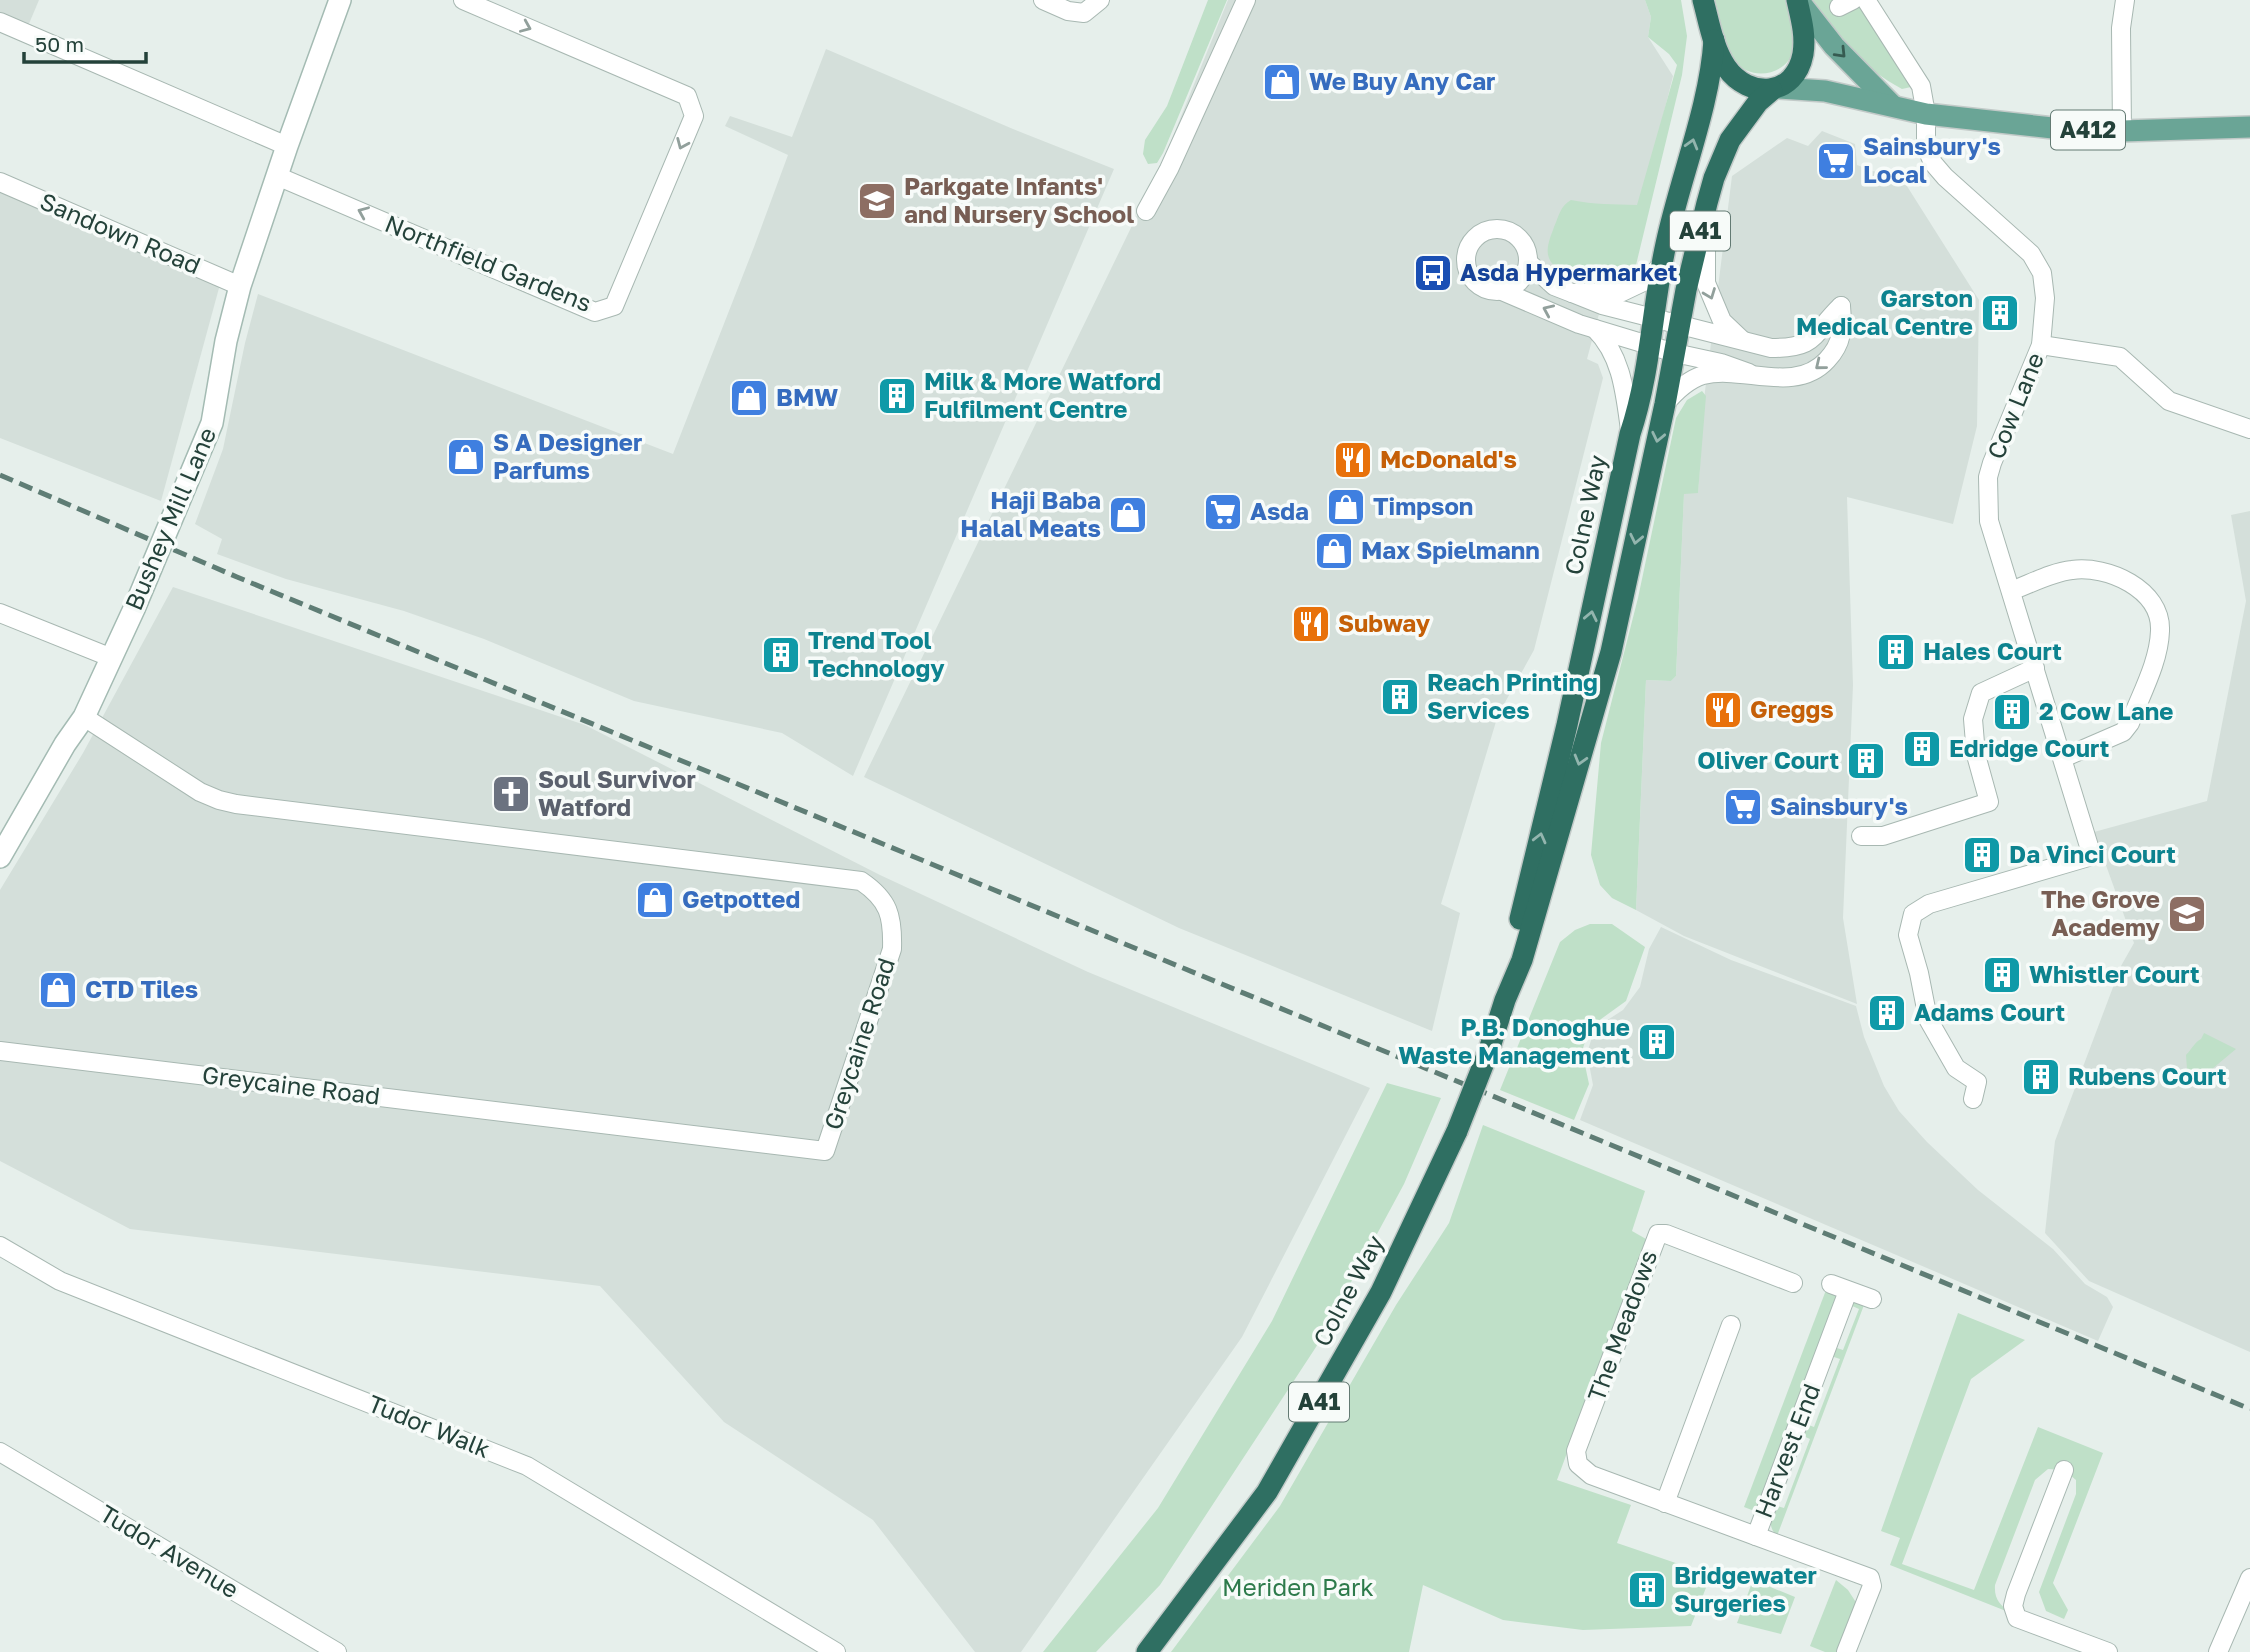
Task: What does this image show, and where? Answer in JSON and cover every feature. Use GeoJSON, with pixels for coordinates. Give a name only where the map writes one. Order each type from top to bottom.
{"type":"FeatureCollection","features":[{"type":"Feature","properties":{"kind":"highway","name":"A41"},"geometry":{"type":"LineString","coordinates":[[1703,0],[1714,40],[1726,67],[1737,79],[1752,88],[1775,89],[1793,74],[1802,57],[1805,38],[1797,0]]}},
{"type":"Feature","properties":{"kind":"highway","name":"Colne Way"},"geometry":{"type":"LineString","coordinates":[[1505,1000],[1510,955],[1567,725],[1630,434],[1641,402],[1661,266],[1673,210],[1710,76],[1714,40]]}},
{"type":"Feature","properties":{"kind":"highway","name":"Colne Way"},"geometry":{"type":"LineString","coordinates":[[1147,1652],[1267,1492],[1381,1292],[1457,1131],[1522,960],[1597,703],[1630,566],[1679,326],[1714,178],[1730,139],[1758,102],[1775,89]]}},
{"type":"Feature","properties":{"kind":"main road"},"geometry":{"type":"LineString","coordinates":[[1797,0],[1834,46],[1892,105]]}},
{"type":"Feature","properties":{"kind":"main road","name":"A412"},"geometry":{"type":"LineString","coordinates":[[1775,89],[1825,90],[1926,114],[2044,127],[2122,131],[2250,127]]}},
{"type":"Feature","properties":{"kind":"street","name":"Bushey Mill Lane"},"geometry":{"type":"LineString","coordinates":[[0,857],[65,744],[84,717],[112,658],[212,423],[226,341],[240,285],[340,0]]}},
{"type":"Feature","properties":{"kind":"street","name":"Northfield Gardens"},"geometry":{"type":"LineString","coordinates":[[277,176],[594,312],[614,306],[694,116],[687,96],[463,0]]}},
{"type":"Feature","properties":{"kind":"street"},"geometry":{"type":"LineString","coordinates":[[1043,0],[1068,11],[1084,13],[1100,0]]}},
{"type":"Feature","properties":{"kind":"street"},"geometry":{"type":"LineString","coordinates":[[1146,211],[1169,169],[1246,0]]}},
{"type":"Feature","properties":{"kind":"street","name":"Cow Lane"},"geometry":{"type":"LineString","coordinates":[[1866,0],[1918,79],[1924,96],[1926,147],[1937,170],[2036,261],[2042,272],[2045,298],[2041,345],[1997,447],[1988,477],[1989,521],[2092,856],[1929,904],[1913,915],[1908,935],[1919,972],[1928,1019],[1956,1068],[1978,1082],[1973,1099]]}},
{"type":"Feature","properties":{"kind":"street"},"geometry":{"type":"LineString","coordinates":[[2122,131],[2121,28],[2125,0]]}},
{"type":"Feature","properties":{"kind":"street"},"geometry":{"type":"LineString","coordinates":[[0,22],[287,146]]}},
{"type":"Feature","properties":{"kind":"street","name":"Sandown Road"},"geometry":{"type":"LineString","coordinates":[[0,182],[240,285]]}},
{"type":"Feature","properties":{"kind":"street"},"geometry":{"type":"LineString","coordinates":[[1707,202],[1706,283],[1722,321],[1742,340]]}},
{"type":"Feature","properties":{"kind":"street"},"geometry":{"type":"LineString","coordinates":[[1502,291],[1523,278],[1528,262],[1526,248],[1512,233],[1492,230],[1477,237],[1466,258],[1470,274],[1480,286],[1502,291],[1595,328],[1749,373]]}},
{"type":"Feature","properties":{"kind":"street"},"geometry":{"type":"LineString","coordinates":[[1528,262],[1554,286],[1602,305],[1771,348],[1793,348],[1805,344],[1841,306],[1843,332],[1838,346],[1822,366],[1811,373],[1787,378],[1749,373],[1699,376],[1682,387],[1665,404]]}},
{"type":"Feature","properties":{"kind":"street"},"geometry":{"type":"LineString","coordinates":[[1572,293],[1622,292],[1643,282],[1661,266]]}},
{"type":"Feature","properties":{"kind":"street"},"geometry":{"type":"LineString","coordinates":[[1595,328],[1606,339],[1619,368],[1630,434]]}},
{"type":"Feature","properties":{"kind":"street"},"geometry":{"type":"LineString","coordinates":[[2041,345],[2120,357],[2169,401],[2250,429]]}},
{"type":"Feature","properties":{"kind":"street"},"geometry":{"type":"LineString","coordinates":[[2011,591],[2067,570],[2097,571],[2121,578],[2141,591],[2159,616],[2159,643],[2130,723],[2123,732],[2063,758]]}},
{"type":"Feature","properties":{"kind":"street"},"geometry":{"type":"LineString","coordinates":[[0,613],[112,658]]}},
{"type":"Feature","properties":{"kind":"street"},"geometry":{"type":"LineString","coordinates":[[1861,836],[1883,836],[1989,802],[1976,755],[1973,719],[1981,693],[2035,668]]}},
{"type":"Feature","properties":{"kind":"street","name":"Greycaine Road"},"geometry":{"type":"LineString","coordinates":[[0,1051],[825,1151],[892,949],[888,908],[877,892],[861,881],[236,804],[200,792],[84,717]]}},
{"type":"Feature","properties":{"kind":"street","name":"The Meadows"},"geometry":{"type":"LineString","coordinates":[[1756,1536],[1591,1475],[1578,1464],[1576,1451],[1658,1234],[1666,1234],[1793,1283]]}},
{"type":"Feature","properties":{"kind":"street","name":"Tudor Walk"},"geometry":{"type":"LineString","coordinates":[[0,1247],[60,1281],[527,1466],[836,1652]]}},
{"type":"Feature","properties":{"kind":"street"},"geometry":{"type":"LineString","coordinates":[[1831,1284],[1872,1299]]}},
{"type":"Feature","properties":{"kind":"street","name":"Harvest End"},"geometry":{"type":"LineString","coordinates":[[1846,1652],[1872,1586],[1870,1578],[1756,1536],[1848,1291]]}},
{"type":"Feature","properties":{"kind":"street"},"geometry":{"type":"LineString","coordinates":[[1665,1503],[1731,1325]]}},
{"type":"Feature","properties":{"kind":"street","name":"Tudor Avenue"},"geometry":{"type":"LineString","coordinates":[[0,1451],[337,1652]]}},
{"type":"Feature","properties":{"kind":"street"},"geometry":{"type":"LineString","coordinates":[[2064,1469],[2015,1594],[2013,1606],[2017,1618],[2108,1652]]}},
{"type":"Feature","properties":{"kind":"street"},"geometry":{"type":"LineString","coordinates":[[2218,1652],[2250,1578]]}},
{"type":"Feature","properties":{"kind":"shaded area"},"geometry":{"type":"Polygon","coordinates":[[[0,0],[39,0],[28,26],[0,13],[0,0]]]}},
{"type":"Feature","properties":{"kind":"shaded area"},"geometry":{"type":"Polygon","coordinates":[[[1228,0],[1645,0],[1651,17],[1648,37],[1673,76],[1624,272],[1608,280],[1587,359],[1598,364],[1603,378],[1534,650],[1498,715],[1441,904],[1460,913],[1432,1031],[1179,928],[864,777],[1161,166],[1228,0]]]}},
{"type":"Feature","properties":{"kind":"shaded area"},"geometry":{"type":"Polygon","coordinates":[[[826,49],[1114,169],[853,776],[782,733],[634,701],[484,639],[404,611],[286,579],[217,554],[222,539],[195,524],[223,449],[258,294],[673,454],[788,155],[725,126],[730,116],[792,137],[826,49]]]}},
{"type":"Feature","properties":{"kind":"shaded area"},"geometry":{"type":"Polygon","coordinates":[[[1822,131],[1855,144],[1857,165],[1905,183],[1979,300],[1977,426],[1953,524],[1847,497],[1853,685],[1843,918],[1857,1004],[1684,936],[1636,910],[1646,680],[1671,681],[1676,676],[1684,493],[1698,492],[1705,391],[1732,176],[1787,138],[1808,146],[1822,131]]]}},
{"type":"Feature","properties":{"kind":"shaded area"},"geometry":{"type":"Polygon","coordinates":[[[0,185],[222,277],[161,501],[0,438],[0,185]]]}},
{"type":"Feature","properties":{"kind":"shaded area","name":"The Grove Academy"},"geometry":{"type":"Polygon","coordinates":[[[2250,511],[2250,1352],[2089,1281],[2045,1233],[2055,1141],[2121,966],[2134,943],[2094,832],[2207,801],[2246,601],[2231,515],[2250,511]]]}},
{"type":"Feature","properties":{"kind":"shaded area"},"geometry":{"type":"Polygon","coordinates":[[[173,587],[585,725],[880,875],[1088,972],[1370,1088],[1242,1337],[1021,1652],[975,1652],[873,1520],[724,1422],[600,1286],[130,1229],[0,1161],[0,890],[83,753],[173,587]]]}},
{"type":"Feature","properties":{"kind":"shaded area"},"geometry":{"type":"Polygon","coordinates":[[[1661,927],[1731,960],[1856,1006],[1864,1037],[1884,1086],[1899,1111],[1927,1142],[1978,1190],[2053,1249],[2085,1284],[2107,1297],[2113,1307],[2098,1341],[1580,1120],[1593,1085],[1587,1053],[1595,1028],[1623,1010],[1640,987],[1649,949],[1661,927]]]}},
{"type":"Feature","properties":{"kind":"green space"},"geometry":{"type":"Polygon","coordinates":[[[1208,0],[1227,0],[1163,153],[1157,163],[1148,164],[1143,154],[1145,140],[1167,106],[1208,0]]]}},
{"type":"Feature","properties":{"kind":"green space"},"geometry":{"type":"Polygon","coordinates":[[[1645,0],[1681,0],[1687,36],[1682,75],[1636,265],[1628,272],[1604,279],[1577,277],[1555,267],[1549,258],[1549,242],[1560,212],[1571,200],[1596,204],[1637,205],[1677,65],[1669,54],[1648,37],[1651,17],[1645,0]]]}},
{"type":"Feature","properties":{"kind":"green space"},"geometry":{"type":"Polygon","coordinates":[[[1715,0],[1785,0],[1794,41],[1791,57],[1778,69],[1769,72],[1751,72],[1742,68],[1731,56],[1715,0]]]}},
{"type":"Feature","properties":{"kind":"green space"},"geometry":{"type":"Polygon","coordinates":[[[1813,0],[1835,0],[1831,3],[1840,17],[1854,7],[1860,7],[1912,84],[1911,87],[1902,89],[1863,62],[1830,27],[1813,0]]]}},
{"type":"Feature","properties":{"kind":"green space"},"geometry":{"type":"Polygon","coordinates":[[[1702,391],[1706,396],[1698,493],[1684,494],[1676,676],[1671,681],[1646,680],[1636,910],[1612,898],[1600,885],[1591,855],[1601,743],[1638,598],[1676,418],[1687,400],[1702,391]]]}},
{"type":"Feature","properties":{"kind":"green space"},"geometry":{"type":"Polygon","coordinates":[[[1590,924],[1612,924],[1645,947],[1626,1001],[1590,1027],[1582,1051],[1589,1084],[1574,1120],[1500,1090],[1560,942],[1575,930],[1590,924]]]}},
{"type":"Feature","properties":{"kind":"green space"},"geometry":{"type":"Polygon","coordinates":[[[2204,1033],[2236,1049],[2200,1079],[2193,1077],[2187,1069],[2186,1055],[2204,1033]]]}},
{"type":"Feature","properties":{"kind":"green space"},"geometry":{"type":"Polygon","coordinates":[[[1387,1083],[1441,1098],[1404,1184],[1316,1347],[1160,1585],[1096,1652],[1043,1652],[1158,1508],[1272,1321],[1387,1083]]]}},
{"type":"Feature","properties":{"kind":"green space","name":"Meriden Park"},"geometry":{"type":"Polygon","coordinates":[[[1483,1125],[1645,1191],[1632,1231],[1646,1239],[1557,1480],[1631,1505],[1617,1543],[1711,1575],[1691,1626],[1583,1630],[1503,1620],[1423,1585],[1409,1652],[1171,1652],[1280,1506],[1396,1305],[1449,1223],[1483,1125]]]}},
{"type":"Feature","properties":{"kind":"green space"},"geometry":{"type":"Polygon","coordinates":[[[1826,1290],[1839,1295],[1757,1512],[1744,1507],[1826,1290]]]}},
{"type":"Feature","properties":{"kind":"green space"},"geometry":{"type":"Polygon","coordinates":[[[1851,1301],[1864,1305],[1777,1536],[1771,1525],[1774,1505],[1784,1508],[1810,1439],[1801,1435],[1806,1424],[1814,1427],[1840,1359],[1831,1356],[1834,1347],[1843,1350],[1859,1309],[1850,1305],[1851,1301]]]}},
{"type":"Feature","properties":{"kind":"green space"},"geometry":{"type":"Polygon","coordinates":[[[1958,1313],[2025,1340],[1971,1379],[1902,1564],[1974,1590],[2038,1427],[2103,1453],[2053,1583],[2068,1610],[2064,1619],[2046,1611],[2039,1592],[2076,1494],[2076,1480],[2064,1470],[2048,1469],[2035,1480],[1995,1585],[1998,1601],[2011,1613],[1890,1565],[1900,1538],[1881,1531],[1958,1313]]]}},
{"type":"Feature","properties":{"kind":"green space"},"geometry":{"type":"Polygon","coordinates":[[[1753,1580],[1795,1597],[1781,1634],[1737,1623],[1753,1580]]]}},
{"type":"Feature","properties":{"kind":"green space"},"geometry":{"type":"Polygon","coordinates":[[[1836,1580],[1848,1590],[1857,1604],[1839,1652],[1825,1652],[1810,1646],[1836,1580]]]}},
{"type":"Feature","properties":{"kind":"railway"},"geometry":{"type":"LineString","coordinates":[[0,475],[237,577],[2250,1409]]}},
{"type":"Feature","properties":{"kind":"place","name":"We Buy Any Car"},"geometry":{"type":"Point","coordinates":[1282,82]}},
{"type":"Feature","properties":{"kind":"place","name":"Sainsbury's Local"},"geometry":{"type":"Point","coordinates":[1836,161]}},
{"type":"Feature","properties":{"kind":"place","name":"Parkgate Infants' and Nursery School"},"geometry":{"type":"Point","coordinates":[877,201]}},
{"type":"Feature","properties":{"kind":"place","name":"Asda Hypermarket"},"geometry":{"type":"Point","coordinates":[1433,273]}},
{"type":"Feature","properties":{"kind":"place","name":"Garston Medical Centre"},"geometry":{"type":"Point","coordinates":[2000,313]}},
{"type":"Feature","properties":{"kind":"place","name":"Milk & More Watford Fulfilment Centre"},"geometry":{"type":"Point","coordinates":[897,396]}},
{"type":"Feature","properties":{"kind":"place","name":"BMW"},"geometry":{"type":"Point","coordinates":[749,398]}},
{"type":"Feature","properties":{"kind":"place","name":"S A Designer Parfums"},"geometry":{"type":"Point","coordinates":[466,457]}},
{"type":"Feature","properties":{"kind":"place","name":"McDonald's"},"geometry":{"type":"Point","coordinates":[1353,460]}},
{"type":"Feature","properties":{"kind":"place","name":"Timpson"},"geometry":{"type":"Point","coordinates":[1346,507]}},
{"type":"Feature","properties":{"kind":"place","name":"Asda"},"geometry":{"type":"Point","coordinates":[1223,512]}},
{"type":"Feature","properties":{"kind":"place","name":"Haji Baba Halal Meats"},"geometry":{"type":"Point","coordinates":[1128,515]}},
{"type":"Feature","properties":{"kind":"place","name":"Max Spielmann"},"geometry":{"type":"Point","coordinates":[1334,551]}},
{"type":"Feature","properties":{"kind":"place","name":"Subway"},"geometry":{"type":"Point","coordinates":[1311,624]}},
{"type":"Feature","properties":{"kind":"place","name":"Hales Court"},"geometry":{"type":"Point","coordinates":[1896,652]}},
{"type":"Feature","properties":{"kind":"place","name":"Trend Tool Technology"},"geometry":{"type":"Point","coordinates":[781,655]}},
{"type":"Feature","properties":{"kind":"place","name":"Reach Printing Services"},"geometry":{"type":"Point","coordinates":[1400,697]}},
{"type":"Feature","properties":{"kind":"place","name":"Greggs"},"geometry":{"type":"Point","coordinates":[1723,710]}},
{"type":"Feature","properties":{"kind":"place","name":"2 Cow Lane"},"geometry":{"type":"Point","coordinates":[2012,712]}},
{"type":"Feature","properties":{"kind":"place","name":"Edridge Court"},"geometry":{"type":"Point","coordinates":[1922,749]}},
{"type":"Feature","properties":{"kind":"place","name":"Oliver Court"},"geometry":{"type":"Point","coordinates":[1866,761]}},
{"type":"Feature","properties":{"kind":"place","name":"Soul Survivor Watford"},"geometry":{"type":"Point","coordinates":[511,794]}},
{"type":"Feature","properties":{"kind":"place","name":"Sainsbury's"},"geometry":{"type":"Point","coordinates":[1743,807]}},
{"type":"Feature","properties":{"kind":"place","name":"Da Vinci Court"},"geometry":{"type":"Point","coordinates":[1982,855]}},
{"type":"Feature","properties":{"kind":"place","name":"Getpotted"},"geometry":{"type":"Point","coordinates":[655,900]}},
{"type":"Feature","properties":{"kind":"place","name":"The Grove Academy"},"geometry":{"type":"Point","coordinates":[2187,914]}},
{"type":"Feature","properties":{"kind":"place","name":"Whistler Court"},"geometry":{"type":"Point","coordinates":[2002,975]}},
{"type":"Feature","properties":{"kind":"place","name":"CTD Tiles"},"geometry":{"type":"Point","coordinates":[58,990]}},
{"type":"Feature","properties":{"kind":"place","name":"Adams Court"},"geometry":{"type":"Point","coordinates":[1887,1013]}},
{"type":"Feature","properties":{"kind":"place","name":"P.B. Donoghue Waste Management"},"geometry":{"type":"Point","coordinates":[1657,1042]}},
{"type":"Feature","properties":{"kind":"place","name":"Rubens Court"},"geometry":{"type":"Point","coordinates":[2041,1077]}},
{"type":"Feature","properties":{"kind":"place","name":"Bridgewater Surgeries"},"geometry":{"type":"Point","coordinates":[1647,1590]}}]}
